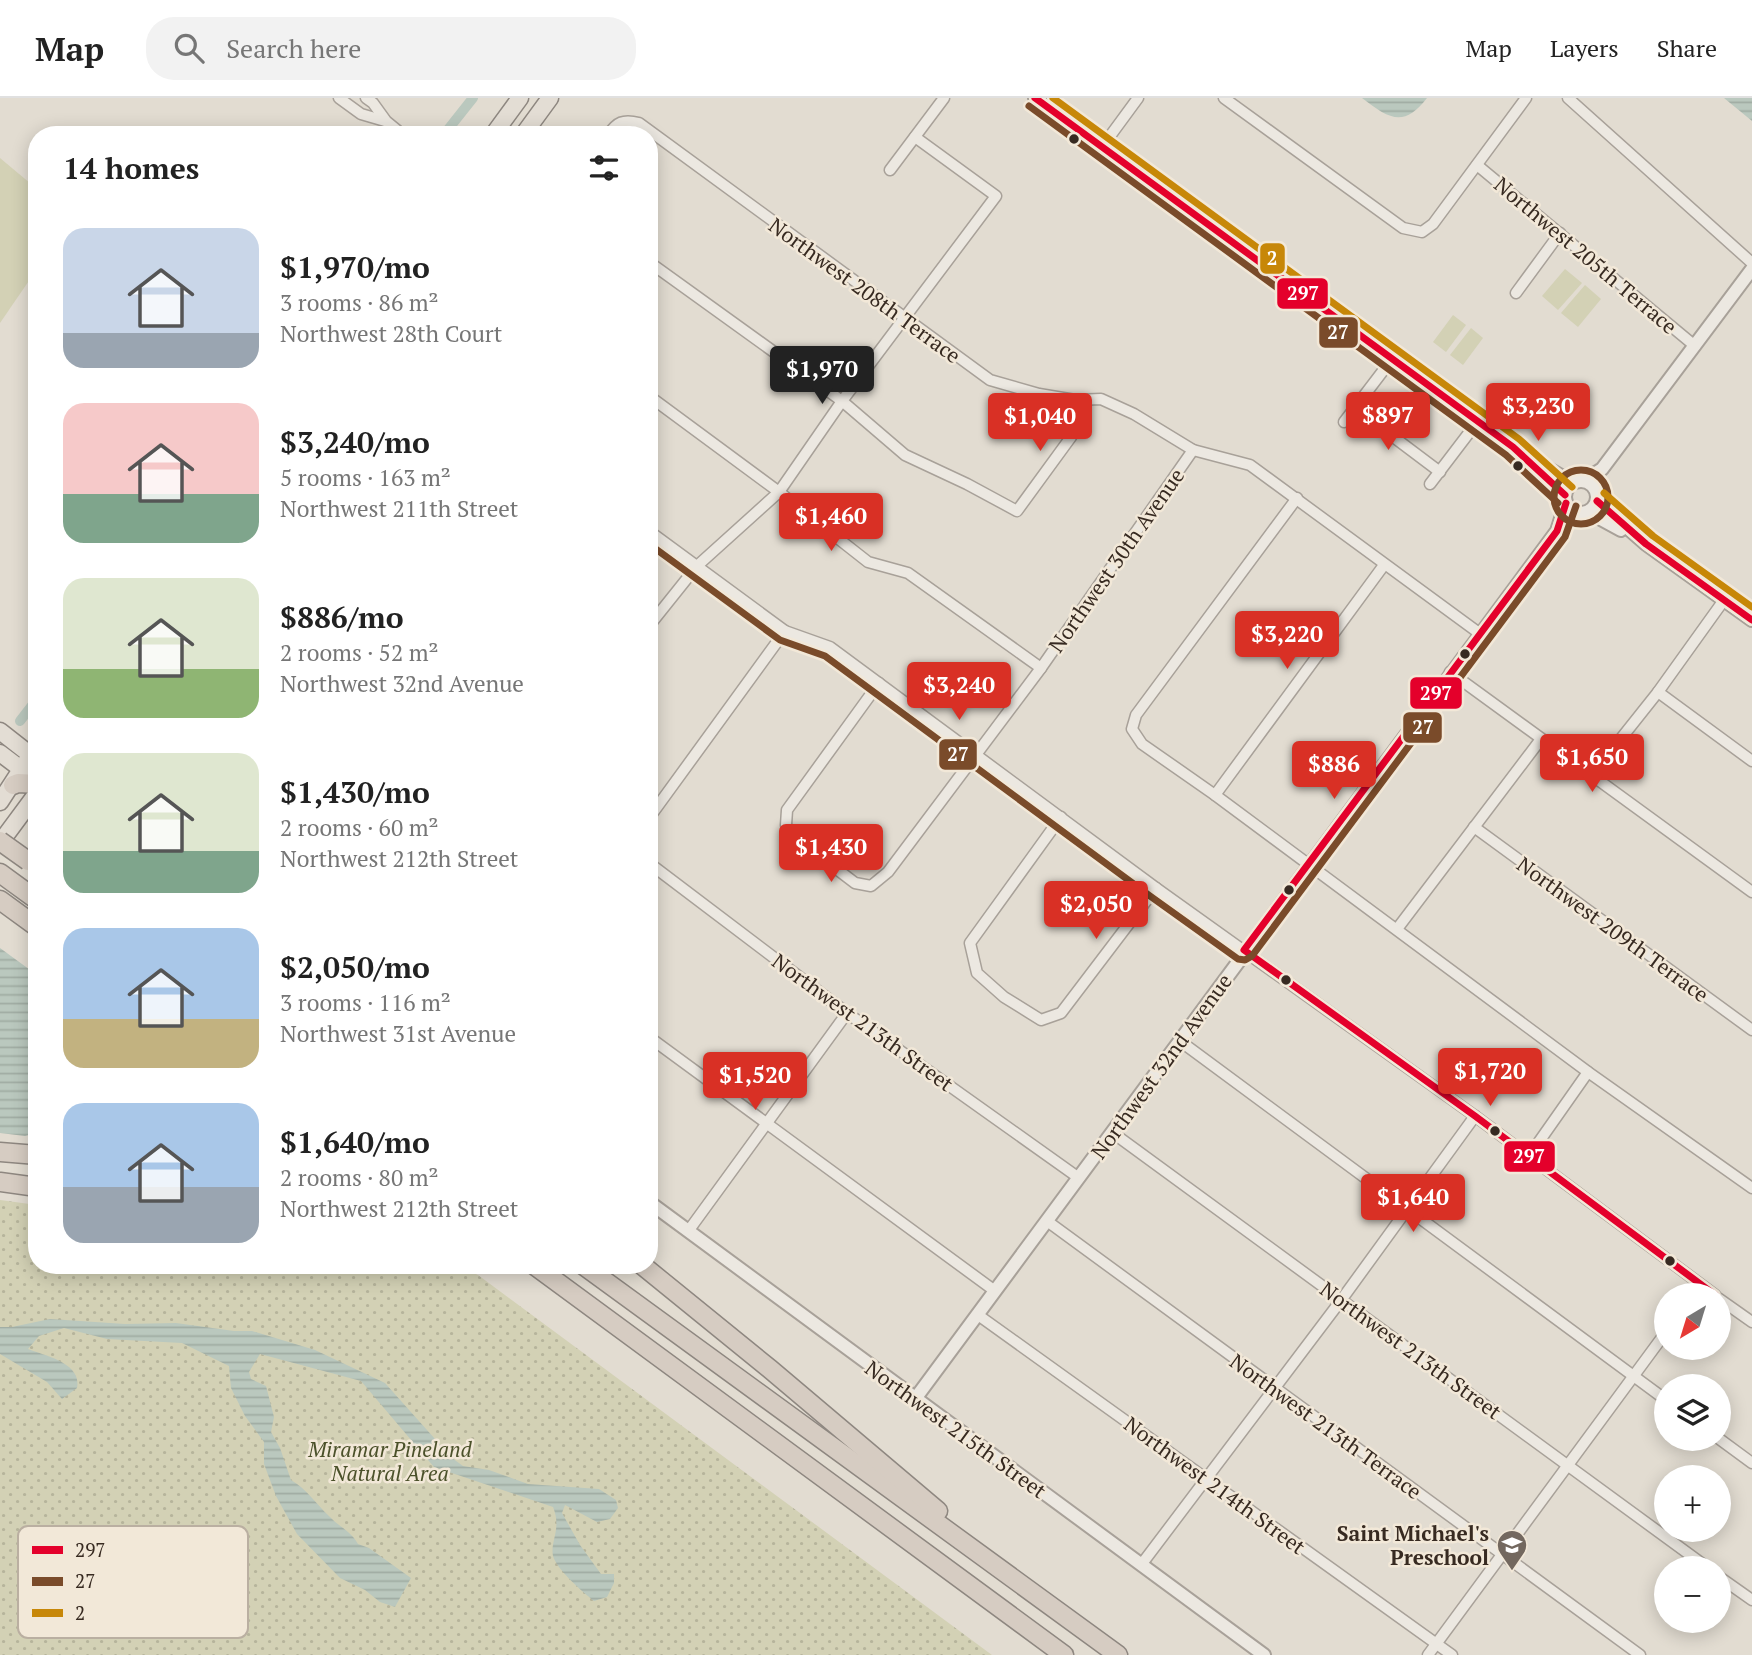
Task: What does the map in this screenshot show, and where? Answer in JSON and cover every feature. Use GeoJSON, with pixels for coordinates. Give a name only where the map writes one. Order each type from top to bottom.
{"type":"FeatureCollection","features":[{"type":"Feature","properties":{"kind":"highway"},"geometry":{"type":"LineString","coordinates":[[28,763],[18,782],[28,782]]}},
{"type":"Feature","properties":{"kind":"highway"},"geometry":{"type":"LineString","coordinates":[[0,842],[28,861]]}},
{"type":"Feature","properties":{"kind":"highway"},"geometry":{"type":"LineString","coordinates":[[6,878],[28,894]]}},
{"type":"Feature","properties":{"kind":"highway"},"geometry":{"type":"LineString","coordinates":[[0,900],[28,920]]}},
{"type":"Feature","properties":{"kind":"highway"},"geometry":{"type":"LineString","coordinates":[[0,1152],[28,1154]]}},
{"type":"Feature","properties":{"kind":"highway"},"geometry":{"type":"LineString","coordinates":[[0,1182],[28,1186]]}},
{"type":"Feature","properties":{"kind":"highway"},"geometry":{"type":"LineString","coordinates":[[543,1274],[551,1278]]}},
{"type":"Feature","properties":{"kind":"highway"},"geometry":{"type":"LineString","coordinates":[[546,1274],[1064,1655]]}},
{"type":"Feature","properties":{"kind":"highway"},"geometry":{"type":"LineString","coordinates":[[595,1274],[1118,1655]]}},
{"type":"Feature","properties":{"kind":"highway"},"geometry":{"type":"LineString","coordinates":[[653,1274],[933,1506],[965,1543]]}},
{"type":"Feature","properties":{"kind":"main road"},"geometry":{"type":"LineString","coordinates":[[500,126],[520,98]]}},
{"type":"Feature","properties":{"kind":"main road"},"geometry":{"type":"LineString","coordinates":[[530,126],[550,98]]}},
{"type":"Feature","properties":{"kind":"main road"},"geometry":{"type":"LineString","coordinates":[[0,731],[28,763]]}},
{"type":"Feature","properties":{"kind":"main road"},"geometry":{"type":"LineString","coordinates":[[0,753],[28,763]]}},
{"type":"Feature","properties":{"kind":"main road"},"geometry":{"type":"LineString","coordinates":[[0,802],[28,763]]}},
{"type":"Feature","properties":{"kind":"main road"},"geometry":{"type":"LineString","coordinates":[[0,842],[28,805]]}},
{"type":"Feature","properties":{"kind":"street"},"geometry":{"type":"LineString","coordinates":[[340,98],[361,114],[386,121]]}},
{"type":"Feature","properties":{"kind":"street"},"geometry":{"type":"LineString","coordinates":[[366,98],[392,126]]}},
{"type":"Feature","properties":{"kind":"street"},"geometry":{"type":"LineString","coordinates":[[890,170],[944,98]]}},
{"type":"Feature","properties":{"kind":"street"},"geometry":{"type":"LineString","coordinates":[[1035,98],[1513,447],[1566,499],[1572,510],[1585,512],[1646,544],[1752,620]]}},
{"type":"Feature","properties":{"kind":"street"},"geometry":{"type":"LineString","coordinates":[[1102,147],[1138,98]]}},
{"type":"Feature","properties":{"kind":"street"},"geometry":{"type":"LineString","coordinates":[[1224,98],[1403,228],[1422,232],[1433,224],[1526,98]]}},
{"type":"Feature","properties":{"kind":"street"},"geometry":{"type":"LineString","coordinates":[[1568,98],[1752,263]]}},
{"type":"Feature","properties":{"kind":"street","name":"Northwest 208th Terrace"},"geometry":{"type":"LineString","coordinates":[[614,126],[625,120],[643,126]]}},
{"type":"Feature","properties":{"kind":"street","name":"Northwest 208th Terrace"},"geometry":{"type":"LineString","coordinates":[[658,137],[990,380],[1039,394],[1075,400],[1101,399],[1134,414],[1193,450],[1250,465],[1479,633]]}},
{"type":"Feature","properties":{"kind":"street"},"geometry":{"type":"LineString","coordinates":[[658,615],[697,566],[779,492],[842,401],[996,196],[915,137]]}},
{"type":"Feature","properties":{"kind":"street","name":"Northwest 205th Terrace"},"geometry":{"type":"LineString","coordinates":[[1477,165],[1695,346]]}},
{"type":"Feature","properties":{"kind":"street"},"geometry":{"type":"LineString","coordinates":[[1516,293],[1560,233]]}},
{"type":"Feature","properties":{"kind":"street"},"geometry":{"type":"LineString","coordinates":[[658,268],[842,401],[905,455],[1017,511],[1071,437],[1075,400]]}},
{"type":"Feature","properties":{"kind":"street"},"geometry":{"type":"LineString","coordinates":[[1566,499],[1567,488],[1602,469],[1752,268]]}},
{"type":"Feature","properties":{"kind":"street"},"geometry":{"type":"LineString","coordinates":[[1344,422],[1392,359]]}},
{"type":"Feature","properties":{"kind":"street"},"geometry":{"type":"LineString","coordinates":[[658,403],[868,562],[908,573],[1041,668]]}},
{"type":"Feature","properties":{"kind":"street"},"geometry":{"type":"LineString","coordinates":[[1355,408],[1440,472]]}},
{"type":"Feature","properties":{"kind":"street"},"geometry":{"type":"LineString","coordinates":[[1430,485],[1478,421]]}},
{"type":"Feature","properties":{"kind":"street"},"geometry":{"type":"LineString","coordinates":[[1513,447],[1578,482],[1592,484],[1597,497],[1646,544]]}},
{"type":"Feature","properties":{"kind":"street","name":"Northwest 30th Avenue"},"geometry":{"type":"LineString","coordinates":[[879,683],[788,810],[786,825],[792,835],[855,883],[871,886],[888,872],[1041,668],[1193,450]]}},
{"type":"Feature","properties":{"kind":"street"},"geometry":{"type":"LineString","coordinates":[[1585,512],[1597,497],[1602,469]]}},
{"type":"Feature","properties":{"kind":"street"},"geometry":{"type":"LineString","coordinates":[[1297,498],[1136,715],[1132,729],[1142,744],[1215,795],[1588,1072],[1752,1188]]}},
{"type":"Feature","properties":{"kind":"street","name":"Northwest 32nd Avenue"},"geometry":{"type":"LineString","coordinates":[[1557,531],[1566,499]]}},
{"type":"Feature","properties":{"kind":"street","name":"Northwest 32nd Avenue"},"geometry":{"type":"LineString","coordinates":[[915,1399],[1450,671],[1557,531],[1585,512]]}},
{"type":"Feature","properties":{"kind":"street"},"geometry":{"type":"LineString","coordinates":[[658,538],[785,631],[830,647],[1156,888],[1475,1116],[1699,1283]]}},
{"type":"Feature","properties":{"kind":"street"},"geometry":{"type":"LineString","coordinates":[[1215,795],[1384,565]]}},
{"type":"Feature","properties":{"kind":"street"},"geometry":{"type":"LineString","coordinates":[[1592,775],[1658,692],[1724,600]]}},
{"type":"Feature","properties":{"kind":"street"},"geometry":{"type":"LineString","coordinates":[[658,806],[785,631]]}},
{"type":"Feature","properties":{"kind":"street"},"geometry":{"type":"LineString","coordinates":[[1450,671],[1752,892]]}},
{"type":"Feature","properties":{"kind":"street"},"geometry":{"type":"LineString","coordinates":[[1658,692],[1752,761]]}},
{"type":"Feature","properties":{"kind":"street"},"geometry":{"type":"LineString","coordinates":[[1397,929],[1541,739]]}},
{"type":"Feature","properties":{"kind":"street"},"geometry":{"type":"LineString","coordinates":[[1060,817],[970,943],[977,973],[1004,997],[1041,1020],[1061,1013],[1156,888]]}},
{"type":"Feature","properties":{"kind":"street","name":"Northwest 209th Terrace"},"geometry":{"type":"LineString","coordinates":[[1474,827],[1752,1030]]}},
{"type":"Feature","properties":{"kind":"street","name":"Northwest 213th Street"},"geometry":{"type":"LineString","coordinates":[[658,870],[847,1013],[1079,1178]]}},
{"type":"Feature","properties":{"kind":"street"},"geometry":{"type":"LineString","coordinates":[[689,1230],[847,1013]]}},
{"type":"Feature","properties":{"kind":"street"},"geometry":{"type":"LineString","coordinates":[[1180,1041],[1654,1391]]}},
{"type":"Feature","properties":{"kind":"street"},"geometry":{"type":"LineString","coordinates":[[658,1044],[995,1291]]}},
{"type":"Feature","properties":{"kind":"street"},"geometry":{"type":"LineString","coordinates":[[1529,1156],[1588,1072]]}},
{"type":"Feature","properties":{"kind":"street"},"geometry":{"type":"LineString","coordinates":[[1141,1565],[1342,1299],[1475,1116]]}},
{"type":"Feature","properties":{"kind":"street","name":"Northwest 213th Street"},"geometry":{"type":"LineString","coordinates":[[1113,1133],[1692,1556]]}},
{"type":"Feature","properties":{"kind":"street","name":"Northwest 215th Street"},"geometry":{"type":"LineString","coordinates":[[658,1208],[1264,1655]]}},
{"type":"Feature","properties":{"kind":"street","name":"Northwest 213th Terrace"},"geometry":{"type":"LineString","coordinates":[[1047,1221],[1640,1655]]}},
{"type":"Feature","properties":{"kind":"street"},"geometry":{"type":"LineString","coordinates":[[1731,1306],[1752,1322]]}},
{"type":"Feature","properties":{"kind":"street","name":"Northwest 214th Street"},"geometry":{"type":"LineString","coordinates":[[978,1315],[1452,1655]]}},
{"type":"Feature","properties":{"kind":"street"},"geometry":{"type":"LineString","coordinates":[[1428,1655],[1654,1348]]}},
{"type":"Feature","properties":{"kind":"street"},"geometry":{"type":"LineString","coordinates":[[1731,1448],[1752,1463]]}},
{"type":"Feature","properties":{"kind":"street"},"geometry":{"type":"LineString","coordinates":[[1731,1586],[1752,1601]]}},
{"type":"Feature","properties":{"kind":"green space"},"geometry":{"type":"Polygon","coordinates":[[[0,158],[28,181],[28,282],[0,323],[0,158]]]}},
{"type":"Feature","properties":{"kind":"green space"},"geometry":{"type":"Polygon","coordinates":[[[1565,269],[1582,283],[1558,310],[1542,296],[1565,269]]]}},
{"type":"Feature","properties":{"kind":"green space"},"geometry":{"type":"Polygon","coordinates":[[[1585,285],[1601,299],[1578,327],[1561,313],[1585,285]]]}},
{"type":"Feature","properties":{"kind":"green space"},"geometry":{"type":"Polygon","coordinates":[[[1453,315],[1466,325],[1446,352],[1433,342],[1453,315]]]}},
{"type":"Feature","properties":{"kind":"green space"},"geometry":{"type":"Polygon","coordinates":[[[1471,328],[1483,338],[1463,365],[1450,355],[1471,328]]]}},
{"type":"Feature","properties":{"kind":"green space","name":"Miramar Pineland Natural Area"},"geometry":{"type":"Polygon","coordinates":[[[0,1200],[28,1204],[28,1274],[476,1274],[992,1655],[0,1655],[0,1200]]]}},
{"type":"Feature","properties":{"kind":"shaded area"},"geometry":{"type":"Polygon","coordinates":[[[1362,98],[1427,98],[1411,114],[1396,117],[1380,111],[1362,98]]]}},
{"type":"Feature","properties":{"kind":"shaded area"},"geometry":{"type":"Polygon","coordinates":[[[1724,98],[1752,98],[1752,121],[1724,98]]]}},
{"type":"Feature","properties":{"kind":"shaded area"},"geometry":{"type":"Polygon","coordinates":[[[0,948],[28,968],[28,1135],[0,1133],[0,948]]]}},
{"type":"Feature","properties":{"kind":"shaded area"},"geometry":{"type":"Polygon","coordinates":[[[50,1319],[125,1324],[176,1323],[252,1331],[315,1350],[385,1383],[452,1458],[463,1466],[489,1470],[528,1484],[599,1489],[616,1500],[618,1508],[610,1519],[597,1522],[565,1505],[562,1513],[601,1574],[614,1574],[614,1583],[607,1597],[594,1601],[555,1562],[553,1545],[556,1522],[553,1507],[434,1467],[361,1381],[260,1354],[249,1372],[251,1379],[266,1386],[274,1417],[271,1432],[280,1448],[291,1480],[307,1492],[358,1544],[369,1548],[411,1578],[395,1607],[380,1602],[365,1590],[340,1578],[297,1534],[276,1496],[264,1464],[264,1442],[245,1416],[231,1388],[229,1366],[182,1343],[107,1339],[64,1328],[39,1336],[28,1349],[61,1362],[74,1372],[77,1388],[62,1399],[47,1382],[0,1354],[0,1327],[50,1319]]]}},
{"type":"Feature","properties":{"kind":"waterway"},"geometry":{"type":"LineString","coordinates":[[451,126],[473,98]]}},
{"type":"Feature","properties":{"kind":"waterway"},"geometry":{"type":"LineString","coordinates":[[20,721],[28,711]]}},
{"type":"Feature","properties":{"kind":"transit line","name":"297"},"geometry":{"type":"LineString","coordinates":[[1035,98],[1513,447],[1565,495]]}},
{"type":"Feature","properties":{"kind":"transit line","name":"2"},"geometry":{"type":"LineString","coordinates":[[1053,98],[1519,439],[1572,487]]}},
{"type":"Feature","properties":{"kind":"transit line","name":"27"},"geometry":{"type":"LineString","coordinates":[[1029,106],[1506,455],[1558,503]]}},
{"type":"Feature","properties":{"kind":"transit line","name":"27"},"geometry":{"type":"LineString","coordinates":[[1581,470],[1600,478],[1608,497],[1600,516],[1581,524],[1562,516],[1554,497],[1562,478],[1581,470]]}},
{"type":"Feature","properties":{"kind":"transit line","name":"2"},"geometry":{"type":"LineString","coordinates":[[1604,493],[1653,536],[1752,607]]}},
{"type":"Feature","properties":{"kind":"transit line","name":"297"},"geometry":{"type":"LineString","coordinates":[[1597,501],[1646,544],[1752,620]]}},
{"type":"Feature","properties":{"kind":"transit line","name":"297"},"geometry":{"type":"LineString","coordinates":[[1566,503],[1557,531],[1244,950],[1475,1116],[1699,1283]]}},
{"type":"Feature","properties":{"kind":"transit line","name":"27"},"geometry":{"type":"LineString","coordinates":[[658,551],[780,640],[825,656],[1150,896],[1238,959],[1245,960],[1252,956],[1565,537],[1576,506]]}},
{"type":"Feature","properties":{"kind":"place","name":"Saint Michael's Preschool"},"geometry":{"type":"Point","coordinates":[1512,1572]}}]}
